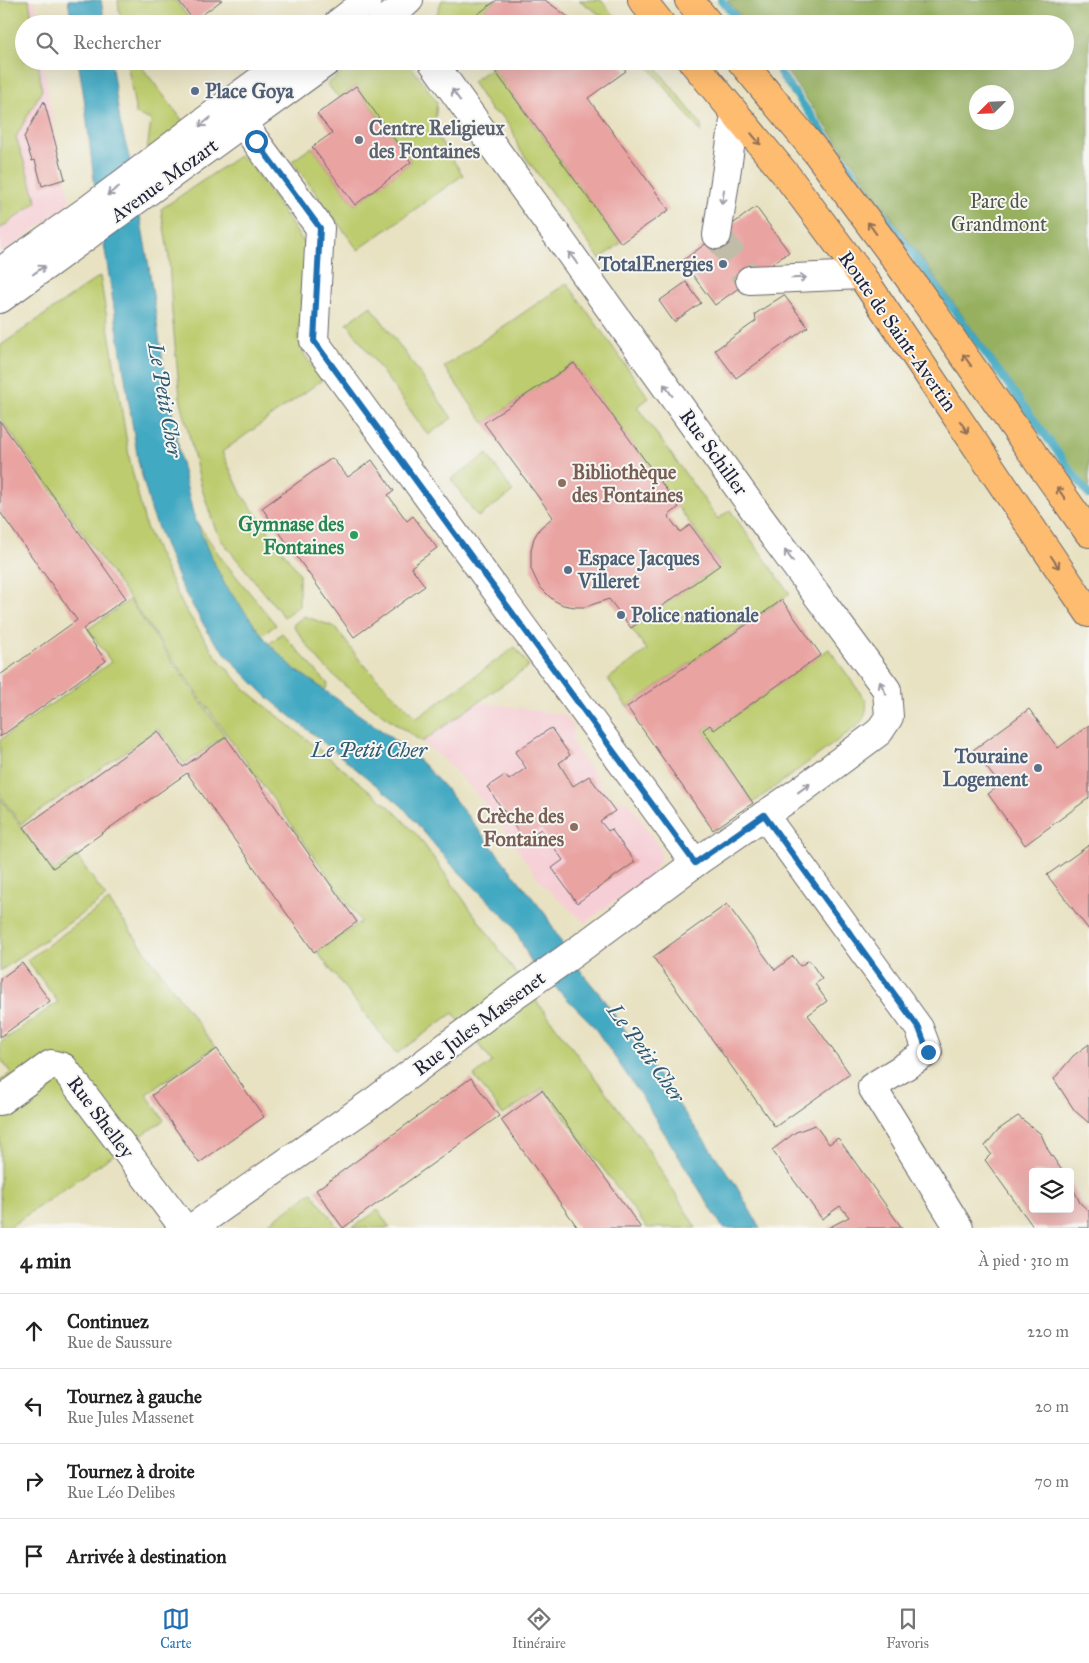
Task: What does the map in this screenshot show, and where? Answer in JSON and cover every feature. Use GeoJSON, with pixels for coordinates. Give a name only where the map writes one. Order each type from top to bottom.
{"type":"FeatureCollection","features":[{"type":"Feature","properties":{"kind":"main road"},"geometry":{"type":"LineString","coordinates":[[642,0],[654,15]]}},
{"type":"Feature","properties":{"kind":"main road"},"geometry":{"type":"LineString","coordinates":[[689,0],[702,15]]}},
{"type":"Feature","properties":{"kind":"main road","name":"Route de Saint-Avertin"},"geometry":{"type":"LineString","coordinates":[[699,70],[787,176],[861,275],[1089,613]]}},
{"type":"Feature","properties":{"kind":"main road","name":"Route de Saint-Avertin"},"geometry":{"type":"LineString","coordinates":[[748,70],[817,153],[897,262],[1089,533]]}},
{"type":"Feature","properties":{"kind":"street"},"geometry":{"type":"LineString","coordinates":[[349,15],[368,0]]}},
{"type":"Feature","properties":{"kind":"street","name":"Avenue Mozart"},"geometry":{"type":"LineString","coordinates":[[236,113],[277,70]]}},
{"type":"Feature","properties":{"kind":"street","name":"Avenue Mozart"},"geometry":{"type":"LineString","coordinates":[[0,299],[89,221],[139,184],[236,113],[312,70]]}},
{"type":"Feature","properties":{"kind":"street","name":"Rue Schiller"},"geometry":{"type":"LineString","coordinates":[[438,70],[752,506],[887,690],[889,717],[879,732],[764,815]]}},
{"type":"Feature","properties":{"kind":"street"},"geometry":{"type":"LineString","coordinates":[[236,113],[320,228],[314,341],[695,863]]}},
{"type":"Feature","properties":{"kind":"street"},"geometry":{"type":"LineString","coordinates":[[717,235],[735,114]]}},
{"type":"Feature","properties":{"kind":"street","name":"Avenue Mozart"},"geometry":{"type":"LineString","coordinates":[[0,272],[89,221]]}},
{"type":"Feature","properties":{"kind":"street"},"geometry":{"type":"LineString","coordinates":[[750,280],[861,275]]}},
{"type":"Feature","properties":{"kind":"street"},"geometry":{"type":"LineString","coordinates":[[764,815],[919,1028],[928,1052],[872,1086],[959,1228]]}},
{"type":"Feature","properties":{"kind":"street","name":"Rue Jules Massenet"},"geometry":{"type":"LineString","coordinates":[[192,1228],[377,1100],[513,996],[764,815]]}},
{"type":"Feature","properties":{"kind":"street","name":"Rue Shelley"},"geometry":{"type":"LineString","coordinates":[[0,1100],[51,1064],[63,1067],[184,1228]]}},
{"type":"Feature","properties":{"kind":"shaded area"},"geometry":{"type":"Polygon","coordinates":[[[0,0],[35,0],[37,15],[15,15],[15,70],[44,70],[55,135],[70,201],[60,211],[0,254],[0,0]]]}},
{"type":"Feature","properties":{"kind":"shaded area","name":"Crèche des Fontaines"},"geometry":{"type":"Polygon","coordinates":[[[479,702],[565,715],[575,728],[571,742],[612,800],[629,802],[660,848],[661,859],[651,875],[585,923],[542,884],[487,806],[447,762],[422,742],[479,702]]]}},
{"type":"Feature","properties":{"kind":"green space"},"geometry":{"type":"Polygon","coordinates":[[[0,0],[29,0],[32,15],[15,15],[15,70],[39,70],[42,90],[16,137],[37,202],[0,229],[0,0]]]}},
{"type":"Feature","properties":{"kind":"green space"},"geometry":{"type":"Polygon","coordinates":[[[118,0],[175,0],[187,15],[120,15],[118,0]]]}},
{"type":"Feature","properties":{"kind":"green space"},"geometry":{"type":"Polygon","coordinates":[[[442,0],[497,0],[476,15],[436,15],[442,0]]]}},
{"type":"Feature","properties":{"kind":"green space"},"geometry":{"type":"Polygon","coordinates":[[[579,0],[601,0],[614,15],[600,15],[579,0]]]}},
{"type":"Feature","properties":{"kind":"green space","name":"Parc de Grandmont"},"geometry":{"type":"Polygon","coordinates":[[[727,0],[1089,0],[1089,491],[785,70],[1074,70],[1074,15],[740,15],[727,0]]]}},
{"type":"Feature","properties":{"kind":"green space"},"geometry":{"type":"Polygon","coordinates":[[[129,70],[144,70],[186,125],[147,152],[151,120],[136,114],[129,70]]]}},
{"type":"Feature","properties":{"kind":"green space"},"geometry":{"type":"Polygon","coordinates":[[[346,70],[414,70],[437,102],[434,132],[463,175],[358,250],[292,161],[312,147],[355,205],[411,162],[356,86],[339,98],[327,84],[346,70]]]}},
{"type":"Feature","properties":{"kind":"green space"},"geometry":{"type":"Polygon","coordinates":[[[488,70],[494,70],[621,243],[600,259],[518,147],[513,131],[501,115],[492,112],[472,82],[488,70]]]}},
{"type":"Feature","properties":{"kind":"green space"},"geometry":{"type":"Polygon","coordinates":[[[651,70],[658,70],[701,124],[701,132],[651,70]]]}},
{"type":"Feature","properties":{"kind":"green space"},"geometry":{"type":"Polygon","coordinates":[[[239,156],[250,164],[305,244],[307,257],[298,338],[304,354],[322,380],[222,452],[242,495],[299,573],[299,606],[284,617],[222,541],[215,528],[202,489],[180,397],[169,258],[161,209],[239,156]]]}},
{"type":"Feature","properties":{"kind":"green space"},"geometry":{"type":"Polygon","coordinates":[[[100,276],[130,462],[146,527],[182,604],[215,655],[245,689],[392,809],[418,836],[526,987],[465,1028],[453,1013],[396,1054],[317,952],[361,922],[0,418],[0,346],[100,276]]]}},
{"type":"Feature","properties":{"kind":"green space"},"geometry":{"type":"Polygon","coordinates":[[[567,283],[649,398],[637,407],[718,519],[730,510],[790,594],[627,707],[608,679],[647,650],[631,628],[720,565],[574,363],[484,423],[444,367],[567,283]]]}},
{"type":"Feature","properties":{"kind":"green space"},"geometry":{"type":"Polygon","coordinates":[[[371,306],[452,418],[428,435],[347,323],[371,306]]]}},
{"type":"Feature","properties":{"kind":"green space"},"geometry":{"type":"Polygon","coordinates":[[[487,454],[513,492],[478,517],[451,479],[487,454]]]}},
{"type":"Feature","properties":{"kind":"green space"},"geometry":{"type":"Polygon","coordinates":[[[196,521],[222,559],[276,625],[261,635],[225,585],[196,521]]]}},
{"type":"Feature","properties":{"kind":"green space"},"geometry":{"type":"Polygon","coordinates":[[[129,600],[225,736],[184,764],[158,729],[21,824],[0,795],[0,740],[111,662],[88,629],[129,600]]]}},
{"type":"Feature","properties":{"kind":"green space"},"geometry":{"type":"Polygon","coordinates":[[[304,616],[335,627],[362,663],[417,718],[515,647],[529,666],[422,742],[363,700],[341,683],[326,668],[310,650],[293,625],[304,616]]]}},
{"type":"Feature","properties":{"kind":"green space"},"geometry":{"type":"Polygon","coordinates":[[[282,633],[328,684],[325,690],[296,670],[269,644],[282,633]]]}},
{"type":"Feature","properties":{"kind":"green space"},"geometry":{"type":"Polygon","coordinates":[[[829,649],[866,701],[865,716],[856,727],[753,803],[703,730],[710,725],[714,730],[829,649]]]}},
{"type":"Feature","properties":{"kind":"green space"},"geometry":{"type":"Polygon","coordinates":[[[0,798],[53,870],[76,855],[106,897],[0,971],[0,798]]]}},
{"type":"Feature","properties":{"kind":"green space"},"geometry":{"type":"Polygon","coordinates":[[[109,901],[215,1047],[146,1094],[164,1120],[8,1228],[0,1228],[0,1081],[11,1073],[0,1058],[0,1043],[58,1002],[27,960],[109,901]]]}},
{"type":"Feature","properties":{"kind":"green space"},"geometry":{"type":"Polygon","coordinates":[[[534,998],[641,1138],[696,1228],[647,1228],[543,1088],[503,1115],[474,1076],[492,1062],[475,1039],[534,998]]]}},
{"type":"Feature","properties":{"kind":"green space"},"geometry":{"type":"Polygon","coordinates":[[[312,1192],[338,1228],[262,1228],[312,1192]]]}},
{"type":"Feature","properties":{"kind":"green space"},"geometry":{"type":"Polygon","coordinates":[[[378,1210],[390,1228],[352,1228],[378,1210]]]}},
{"type":"Feature","properties":{"kind":"water"},"geometry":{"type":"Polygon","coordinates":[[[68,0],[101,0],[104,15],[70,15],[68,0]]]}},
{"type":"Feature","properties":{"kind":"water","name":"Le Petit Cher"},"geometry":{"type":"Polygon","coordinates":[[[80,70],[112,70],[120,122],[131,165],[149,267],[160,344],[182,467],[193,513],[225,585],[269,644],[296,670],[385,733],[421,762],[447,790],[546,915],[576,964],[734,1182],[760,1228],[723,1228],[642,1097],[592,1024],[532,964],[513,925],[449,862],[402,806],[267,697],[211,637],[181,586],[152,513],[138,461],[94,180],[80,70]]]}},
{"type":"Feature","properties":{"kind":"building"},"geometry":{"type":"Polygon","coordinates":[[[178,0],[222,0],[202,15],[189,15],[178,0]]]}},
{"type":"Feature","properties":{"kind":"building"},"geometry":{"type":"Polygon","coordinates":[[[497,0],[545,0],[566,15],[476,15],[497,0]]]}},
{"type":"Feature","properties":{"kind":"building"},"geometry":{"type":"Polygon","coordinates":[[[494,70],[626,71],[588,98],[669,210],[621,243],[494,70]]]}},
{"type":"Feature","properties":{"kind":"building","name":"Centre Religieux des Fontaines"},"geometry":{"type":"Polygon","coordinates":[[[356,86],[411,162],[355,205],[312,147],[332,133],[317,114],[356,86]]]}},
{"type":"Feature","properties":{"kind":"building"},"geometry":{"type":"Polygon","coordinates":[[[44,101],[65,179],[42,186],[35,160],[32,161],[24,137],[44,101]]]}},
{"type":"Feature","properties":{"kind":"building"},"geometry":{"type":"Polygon","coordinates":[[[756,207],[789,252],[715,305],[682,261],[756,207]]]}},
{"type":"Feature","properties":{"kind":"building"},"geometry":{"type":"Polygon","coordinates":[[[686,282],[701,303],[674,322],[659,301],[686,282]]]}},
{"type":"Feature","properties":{"kind":"building"},"geometry":{"type":"Polygon","coordinates":[[[784,295],[808,327],[736,378],[715,350],[756,321],[755,314],[784,295]]]}},
{"type":"Feature","properties":{"kind":"building"},"geometry":{"type":"Polygon","coordinates":[[[574,363],[679,507],[668,516],[680,532],[690,525],[720,565],[631,628],[609,599],[585,607],[563,605],[553,600],[539,586],[531,569],[531,550],[534,538],[540,528],[553,517],[484,423],[574,363]]]}},
{"type":"Feature","properties":{"kind":"building"},"geometry":{"type":"Polygon","coordinates":[[[0,421],[126,598],[83,629],[106,661],[0,737],[0,675],[77,620],[0,512],[0,421]]]}},
{"type":"Feature","properties":{"kind":"building","name":"Gymnase des Fontaines"},"geometry":{"type":"Polygon","coordinates":[[[332,458],[348,477],[372,460],[394,491],[388,495],[407,521],[413,516],[437,548],[411,567],[425,586],[354,637],[262,508],[332,458]]]}},
{"type":"Feature","properties":{"kind":"building"},"geometry":{"type":"Polygon","coordinates":[[[782,600],[821,655],[714,730],[710,725],[703,730],[753,803],[713,830],[627,707],[782,600]]]}},
{"type":"Feature","properties":{"kind":"building","name":"Touraine Logement"},"geometry":{"type":"Polygon","coordinates":[[[1029,709],[1058,748],[1089,725],[1089,798],[1025,845],[988,794],[1000,785],[973,750],[1029,709]]]}},
{"type":"Feature","properties":{"kind":"building"},"geometry":{"type":"Polygon","coordinates":[[[551,728],[570,755],[559,763],[573,786],[589,776],[615,811],[600,821],[608,831],[611,829],[635,862],[577,903],[552,868],[563,860],[541,829],[524,840],[487,787],[505,775],[509,780],[526,768],[515,752],[551,728]]]}},
{"type":"Feature","properties":{"kind":"building"},"geometry":{"type":"Polygon","coordinates":[[[158,731],[183,767],[226,737],[357,922],[314,952],[187,773],[53,868],[24,827],[158,731]]]}},
{"type":"Feature","properties":{"kind":"building"},"geometry":{"type":"Polygon","coordinates":[[[1089,845],[1089,930],[1047,875],[1089,845]]]}},
{"type":"Feature","properties":{"kind":"building"},"geometry":{"type":"Polygon","coordinates":[[[727,904],[775,970],[793,956],[800,966],[809,960],[822,979],[815,984],[827,1001],[808,1015],[850,1074],[775,1127],[653,957],[727,904]]]}},
{"type":"Feature","properties":{"kind":"building"},"geometry":{"type":"Polygon","coordinates":[[[22,963],[50,1001],[0,1037],[0,979],[22,963]]]}},
{"type":"Feature","properties":{"kind":"building"},"geometry":{"type":"Polygon","coordinates":[[[1089,1044],[1089,1123],[1075,1111],[1054,1079],[1073,1056],[1089,1044]]]}},
{"type":"Feature","properties":{"kind":"building"},"geometry":{"type":"Polygon","coordinates":[[[217,1049],[264,1117],[199,1163],[152,1095],[217,1049]]]}},
{"type":"Feature","properties":{"kind":"building"},"geometry":{"type":"Polygon","coordinates":[[[471,1078],[499,1116],[343,1228],[316,1190],[471,1078]]]}},
{"type":"Feature","properties":{"kind":"building"},"geometry":{"type":"Polygon","coordinates":[[[542,1090],[641,1228],[578,1228],[501,1120],[542,1090]]]}},
{"type":"Feature","properties":{"kind":"building"},"geometry":{"type":"Polygon","coordinates":[[[1018,1116],[1041,1134],[1048,1150],[1060,1168],[1029,1168],[1029,1213],[1074,1213],[1074,1190],[1080,1203],[1089,1211],[1089,1228],[1034,1228],[985,1160],[991,1154],[985,1146],[998,1130],[1018,1116]]]}},
{"type":"Feature","properties":{"kind":"building"},"geometry":{"type":"Polygon","coordinates":[[[815,1125],[829,1144],[838,1138],[902,1228],[828,1228],[849,1217],[840,1206],[822,1219],[772,1150],[796,1132],[815,1125]]]}},
{"type":"Feature","properties":{"kind":"waterway"},"geometry":{"type":"LineString","coordinates":[[721,0],[734,15]]}},
{"type":"Feature","properties":{"kind":"waterway"},"geometry":{"type":"LineString","coordinates":[[780,73],[1089,495]]}},
{"type":"Feature","properties":{"kind":"tunnel"},"geometry":{"type":"LineString","coordinates":[[717,235],[750,280]]}},
{"type":"Feature","properties":{"kind":"place","name":"Place Goya"},"geometry":{"type":"Point","coordinates":[195,91]}},
{"type":"Feature","properties":{"kind":"place","name":"Centre Religieux des Fontaines"},"geometry":{"type":"Point","coordinates":[359,140]}},
{"type":"Feature","properties":{"kind":"place","name":"TotalEnergies"},"geometry":{"type":"Point","coordinates":[723,264]}},
{"type":"Feature","properties":{"kind":"place","name":"Bibliothèque des Fontaines"},"geometry":{"type":"Point","coordinates":[562,483]}},
{"type":"Feature","properties":{"kind":"place","name":"Gymnase des Fontaines"},"geometry":{"type":"Point","coordinates":[354,535]}},
{"type":"Feature","properties":{"kind":"place","name":"Espace Jacques Villeret"},"geometry":{"type":"Point","coordinates":[568,570]}},
{"type":"Feature","properties":{"kind":"place","name":"Police nationale"},"geometry":{"type":"Point","coordinates":[621,615]}},
{"type":"Feature","properties":{"kind":"place","name":"Touraine Logement"},"geometry":{"type":"Point","coordinates":[1038,768]}},
{"type":"Feature","properties":{"kind":"place","name":"Crèche des Fontaines"},"geometry":{"type":"Point","coordinates":[574,827]}},
{"type":"Feature","properties":{"kind":"route"},"geometry":{"type":"LineString","coordinates":[[256,141],[320,228],[314,341],[695,863],[764,815],[919,1028],[928,1052]]}}]}
